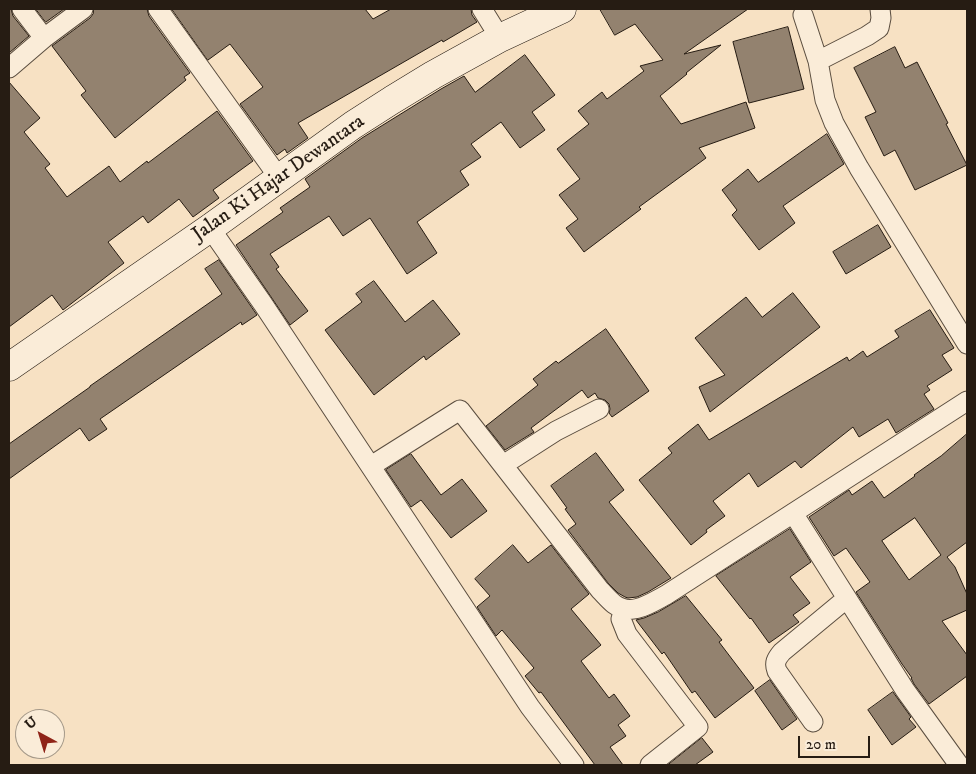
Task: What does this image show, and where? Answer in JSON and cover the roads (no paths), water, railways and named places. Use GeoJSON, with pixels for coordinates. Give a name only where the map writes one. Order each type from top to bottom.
{"type":"FeatureCollection","features":[{"type":"Feature","properties":{"kind":"street"},"geometry":{"type":"LineString","coordinates":[[22,9],[44,38]]}},
{"type":"Feature","properties":{"kind":"street"},"geometry":{"type":"LineString","coordinates":[[9,68],[44,38],[83,9]]}},
{"type":"Feature","properties":{"kind":"street"},"geometry":{"type":"LineString","coordinates":[[158,9],[280,179]]}},
{"type":"Feature","properties":{"kind":"street"},"geometry":{"type":"LineString","coordinates":[[482,9],[500,38]]}},
{"type":"Feature","properties":{"kind":"street","name":"Jalan Ki Hajar Dewantara"},"geometry":{"type":"LineString","coordinates":[[9,367],[280,179],[353,125],[433,75],[500,38],[562,9]]}},
{"type":"Feature","properties":{"kind":"street"},"geometry":{"type":"LineString","coordinates":[[818,61],[868,36],[879,28],[880,9]]}},
{"type":"Feature","properties":{"kind":"street"},"geometry":{"type":"LineString","coordinates":[[803,15],[818,61],[825,100],[834,123],[859,168],[967,344]]}},
{"type":"Feature","properties":{"kind":"street"},"geometry":{"type":"LineString","coordinates":[[210,228],[263,304],[530,707],[574,765]]}},
{"type":"Feature","properties":{"kind":"street"},"geometry":{"type":"LineString","coordinates":[[371,466],[460,410],[600,590],[614,604],[624,610],[635,610],[666,595],[967,400]]}},
{"type":"Feature","properties":{"kind":"street"},"geometry":{"type":"LineString","coordinates":[[503,465],[556,431],[600,409]]}},
{"type":"Feature","properties":{"kind":"street"},"geometry":{"type":"LineString","coordinates":[[793,513],[905,690],[959,765]]}},
{"type":"Feature","properties":{"kind":"street"},"geometry":{"type":"LineString","coordinates":[[813,722],[777,671],[775,665],[776,658],[846,599]]}},
{"type":"Feature","properties":{"kind":"street"},"geometry":{"type":"LineString","coordinates":[[624,610],[621,619],[627,634],[698,727],[650,765]]}}]}
